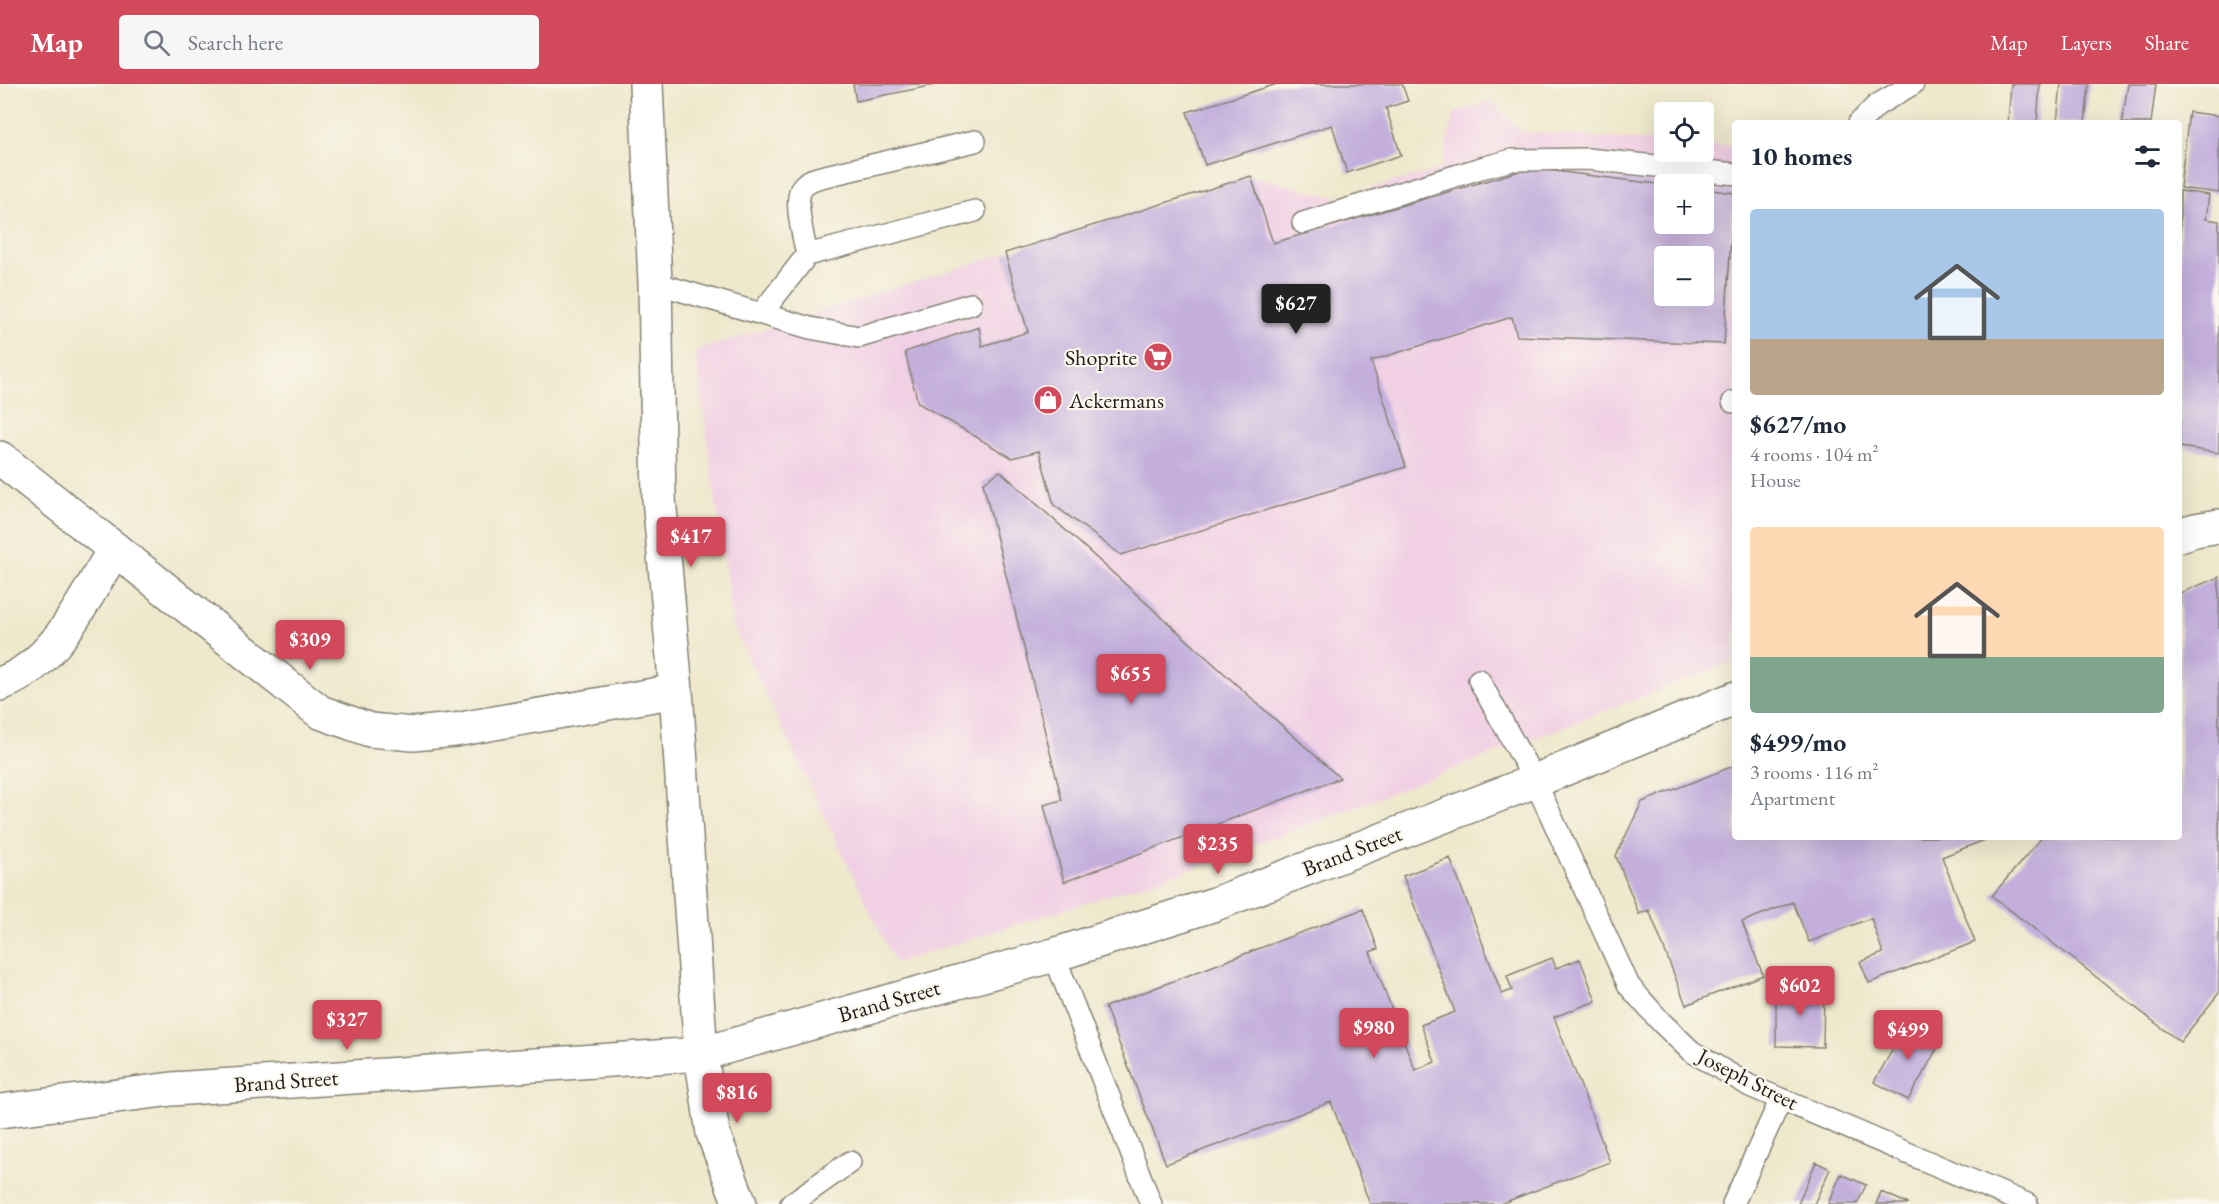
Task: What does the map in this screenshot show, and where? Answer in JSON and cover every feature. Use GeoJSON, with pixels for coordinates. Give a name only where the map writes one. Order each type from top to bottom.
{"type":"FeatureCollection","features":[{"type":"Feature","properties":{"kind":"street"},"geometry":{"type":"LineString","coordinates":[[646,84],[655,283],[659,498],[676,691],[701,1054],[712,1133],[740,1204]]}},
{"type":"Feature","properties":{"kind":"street"},"geometry":{"type":"LineString","coordinates":[[0,458],[320,712],[370,730],[413,734],[455,730],[676,691]]}},
{"type":"Feature","properties":{"kind":"street"},"geometry":{"type":"LineString","coordinates":[[2182,534],[2219,526]]}},
{"type":"Feature","properties":{"kind":"street"},"geometry":{"type":"LineString","coordinates":[[0,684],[37,662],[58,640],[116,549]]}},
{"type":"Feature","properties":{"kind":"street","name":"Brand Street"},"geometry":{"type":"LineString","coordinates":[[0,1111],[172,1089],[701,1054],[1054,955],[1215,904],[1535,781],[1732,700]]}},
{"type":"Feature","properties":{"kind":"lane"},"geometry":{"type":"LineString","coordinates":[[1862,120],[1877,105],[1913,84]]}},
{"type":"Feature","properties":{"kind":"lane"},"geometry":{"type":"LineString","coordinates":[[807,255],[799,203],[801,189],[807,182],[975,141]]}},
{"type":"Feature","properties":{"kind":"lane"},"geometry":{"type":"LineString","coordinates":[[1303,223],[1512,160],[1587,159],[1732,174]]}},
{"type":"Feature","properties":{"kind":"lane"},"geometry":{"type":"LineString","coordinates":[[761,314],[807,255],[975,211]]}},
{"type":"Feature","properties":{"kind":"lane"},"geometry":{"type":"LineString","coordinates":[[655,283],[810,328],[859,338],[971,304]]}},
{"type":"Feature","properties":{"kind":"lane","name":"Joseph Street"},"geometry":{"type":"LineString","coordinates":[[1479,680],[1535,781],[1629,986],[1691,1051],[1750,1086],[2027,1204]]}},
{"type":"Feature","properties":{"kind":"lane"},"geometry":{"type":"LineString","coordinates":[[1054,955],[1151,1204]]}},
{"type":"Feature","properties":{"kind":"lane"},"geometry":{"type":"LineString","coordinates":[[1733,1204],[1781,1099]]}},
{"type":"Feature","properties":{"kind":"lane"},"geometry":{"type":"LineString","coordinates":[[791,1204],[850,1162]]}},
{"type":"Feature","properties":{"kind":"shaded area"},"geometry":{"type":"Polygon","coordinates":[[[1490,101],[1522,132],[1654,141],[1654,162],[1714,162],[1714,146],[1732,147],[1732,662],[1200,866],[895,963],[733,626],[695,351],[1251,176],[1337,198],[1441,169],[1454,113],[1490,101]]]}},
{"type":"Feature","properties":{"kind":"building"},"geometry":{"type":"Polygon","coordinates":[[[853,84],[935,84],[935,85],[856,101],[853,84]]]}},
{"type":"Feature","properties":{"kind":"building"},"geometry":{"type":"Polygon","coordinates":[[[1277,84],[1402,84],[1408,101],[1386,108],[1401,155],[1347,173],[1332,125],[1205,165],[1187,112],[1277,84]]]}},
{"type":"Feature","properties":{"kind":"building"},"geometry":{"type":"Polygon","coordinates":[[[2011,84],[2040,84],[2037,120],[2008,120],[2011,84]]]}},
{"type":"Feature","properties":{"kind":"building"},"geometry":{"type":"Polygon","coordinates":[[[2061,84],[2089,84],[2085,120],[2057,120],[2061,84]]]}},
{"type":"Feature","properties":{"kind":"building"},"geometry":{"type":"Polygon","coordinates":[[[2128,84],[2156,84],[2151,120],[2122,120],[2128,84]]]}},
{"type":"Feature","properties":{"kind":"building"},"geometry":{"type":"Polygon","coordinates":[[[2189,112],[2219,116],[2219,193],[2182,188],[2189,112]]]}},
{"type":"Feature","properties":{"kind":"building"},"geometry":{"type":"Polygon","coordinates":[[[1530,168],[1654,184],[1654,234],[1714,234],[1714,190],[1732,193],[1724,344],[1517,336],[1512,317],[1371,361],[1406,467],[1121,555],[1054,505],[1039,451],[1012,458],[918,403],[905,352],[979,327],[982,346],[1028,332],[1005,253],[1251,176],[1273,243],[1530,168]]]}},
{"type":"Feature","properties":{"kind":"building"},"geometry":{"type":"Polygon","coordinates":[[[2182,191],[2209,195],[2206,219],[2219,221],[2219,453],[2182,447],[2182,191]]]}},
{"type":"Feature","properties":{"kind":"building"},"geometry":{"type":"Polygon","coordinates":[[[1000,471],[1340,778],[1064,882],[1044,805],[1062,800],[983,483],[1000,471]]]}},
{"type":"Feature","properties":{"kind":"building"},"geometry":{"type":"Polygon","coordinates":[[[2219,577],[2219,993],[2180,1042],[1992,896],[2039,840],[2182,840],[2182,592],[2219,577]]]}},
{"type":"Feature","properties":{"kind":"building"},"geometry":{"type":"Polygon","coordinates":[[[1732,767],[1732,840],[1984,840],[1942,857],[1975,942],[1869,983],[1860,962],[1883,953],[1871,918],[1809,942],[1793,902],[1742,922],[1763,975],[1686,1005],[1649,910],[1639,914],[1616,856],[1642,802],[1732,767]]]}},
{"type":"Feature","properties":{"kind":"building"},"geometry":{"type":"Polygon","coordinates":[[[1450,858],[1502,994],[1512,990],[1507,976],[1552,958],[1556,968],[1580,959],[1596,1001],[1554,1017],[1610,1162],[1500,1204],[1370,1204],[1331,1102],[1166,1164],[1105,1007],[1363,909],[1378,949],[1370,952],[1415,1070],[1435,1062],[1421,1025],[1455,1012],[1403,876],[1450,858]]]}},
{"type":"Feature","properties":{"kind":"building"},"geometry":{"type":"Polygon","coordinates":[[[1776,988],[1824,989],[1823,1047],[1776,1046],[1776,988]]]}},
{"type":"Feature","properties":{"kind":"building"},"geometry":{"type":"Polygon","coordinates":[[[1909,1021],[1942,1040],[1908,1100],[1874,1082],[1909,1021]]]}},
{"type":"Feature","properties":{"kind":"building"},"geometry":{"type":"Polygon","coordinates":[[[1816,1162],[1830,1169],[1814,1204],[1798,1204],[1816,1162]]]}},
{"type":"Feature","properties":{"kind":"building"},"geometry":{"type":"Polygon","coordinates":[[[1841,1174],[1866,1185],[1857,1204],[1828,1204],[1841,1174]]]}},
{"type":"Feature","properties":{"kind":"building"},"geometry":{"type":"Polygon","coordinates":[[[1881,1192],[1909,1204],[1876,1204],[1881,1192]]]}},
{"type":"Feature","properties":{"kind":"place","name":"Shoprite"},"geometry":{"type":"Point","coordinates":[1158,357]}},
{"type":"Feature","properties":{"kind":"place","name":"Ackermans"},"geometry":{"type":"Point","coordinates":[1048,400]}}]}
